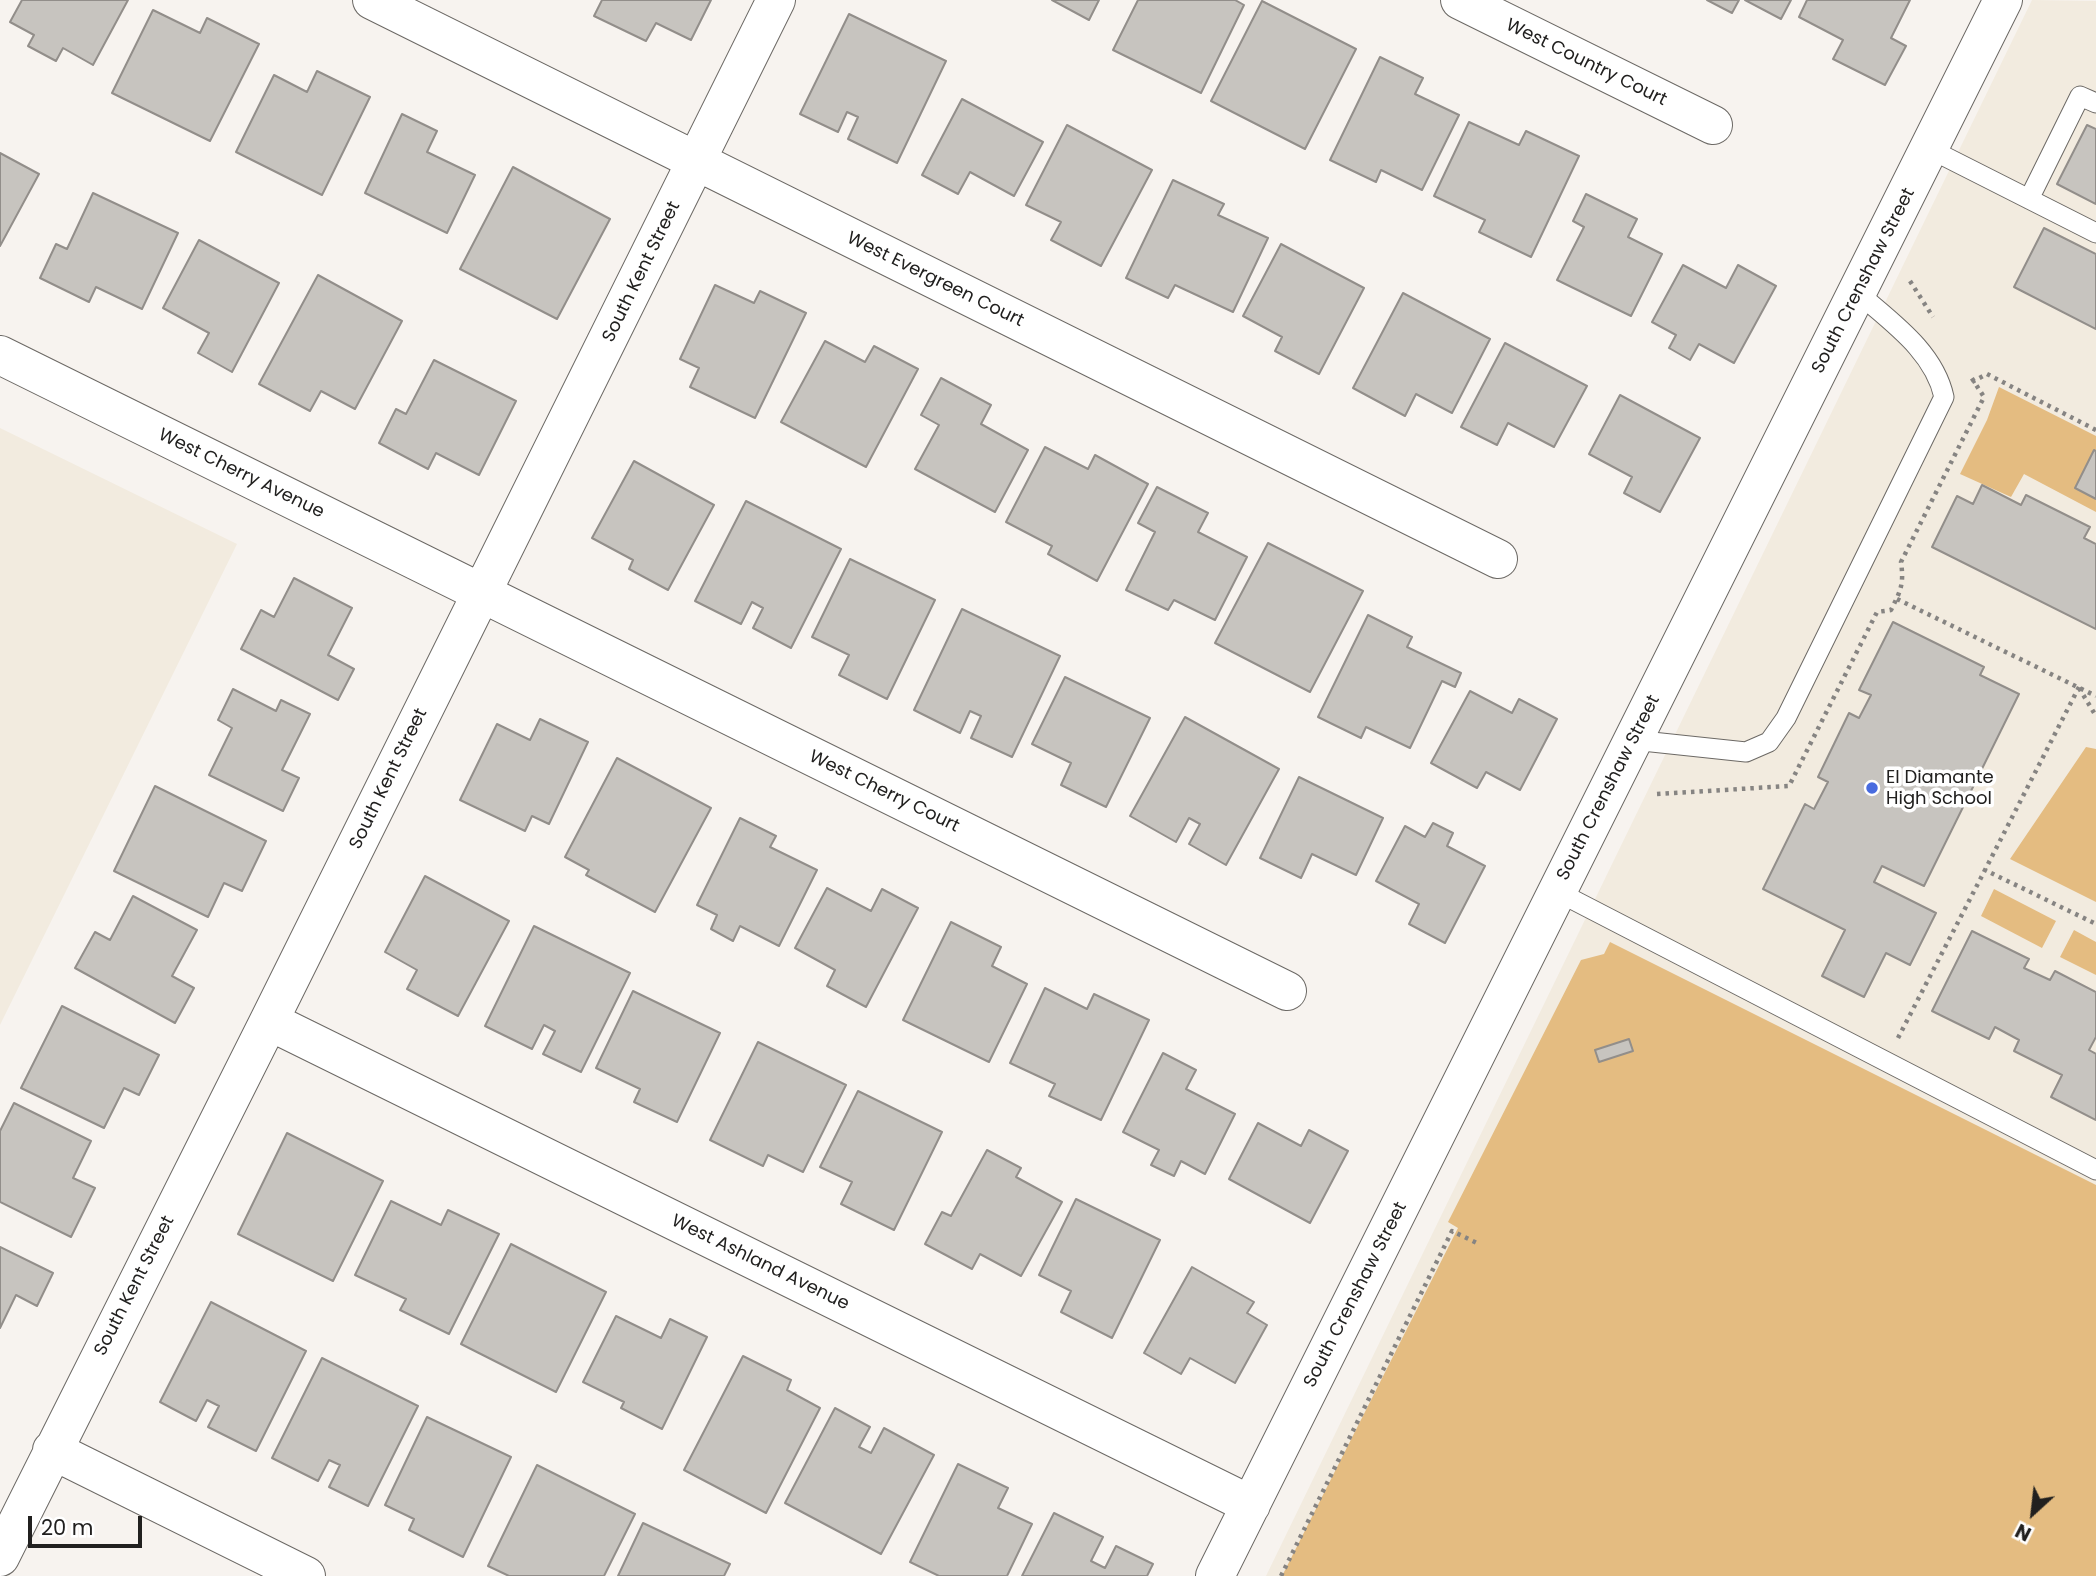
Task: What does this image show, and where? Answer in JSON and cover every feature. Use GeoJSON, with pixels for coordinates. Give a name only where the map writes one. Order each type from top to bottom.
{"type":"FeatureCollection","features":[{"type":"Feature","properties":{"kind":"street","name":"West Evergreen Court"},"geometry":{"type":"LineString","coordinates":[[372,0],[1498,559]]}},
{"type":"Feature","properties":{"kind":"street","name":"South Kent Street"},"geometry":{"type":"LineString","coordinates":[[0,1557],[776,0]]}},
{"type":"Feature","properties":{"kind":"street","name":"West Country Court"},"geometry":{"type":"LineString","coordinates":[[1460,0],[1713,125]]}},
{"type":"Feature","properties":{"kind":"street","name":"South Crenshaw Street"},"geometry":{"type":"LineString","coordinates":[[1215,1576],[2003,0]]}},
{"type":"Feature","properties":{"kind":"street","name":"West Cherry Avenue"},"geometry":{"type":"LineString","coordinates":[[0,355],[481,594]]}},
{"type":"Feature","properties":{"kind":"street","name":"West Cherry Court"},"geometry":{"type":"LineString","coordinates":[[481,594],[1287,991]]}},
{"type":"Feature","properties":{"kind":"street","name":"West Ashland Avenue"},"geometry":{"type":"LineString","coordinates":[[269,1021],[1251,1505]]}},
{"type":"Feature","properties":{"kind":"street"},"geometry":{"type":"LineString","coordinates":[[52,1450],[306,1576]]}},
{"type":"Feature","properties":{"kind":"lane"},"geometry":{"type":"LineString","coordinates":[[2029,199],[2081,96],[2096,103]]}},
{"type":"Feature","properties":{"kind":"lane"},"geometry":{"type":"LineString","coordinates":[[1930,149],[2096,233]]}},
{"type":"Feature","properties":{"kind":"lane"},"geometry":{"type":"LineString","coordinates":[[1633,740],[1746,752],[1769,742],[1786,718],[1944,397],[1940,377],[1912,341],[1858,293]]}},
{"type":"Feature","properties":{"kind":"lane"},"geometry":{"type":"LineString","coordinates":[[1558,892],[2096,1170]]}},
{"type":"Feature","properties":{"kind":"path"},"geometry":{"type":"LineString","coordinates":[[1944,397],[1987,374],[2096,429]]}},
{"type":"Feature","properties":{"kind":"path"},"geometry":{"type":"LineString","coordinates":[[1897,599],[2096,695]]}},
{"type":"Feature","properties":{"kind":"path"},"geometry":{"type":"LineString","coordinates":[[2078,687],[2096,716]]}},
{"type":"Feature","properties":{"kind":"path"},"geometry":{"type":"LineString","coordinates":[[1886,1062],[2078,687]]}},
{"type":"Feature","properties":{"kind":"path"},"geometry":{"type":"LineString","coordinates":[[1985,870],[2096,924]]}},
{"type":"Feature","properties":{"kind":"path"},"geometry":{"type":"LineString","coordinates":[[1281,1576],[1452,1231],[1479,1244]]}},
{"type":"Feature","properties":{"kind":"shaded area","name":"El Diamante High School"},"geometry":{"type":"Polygon","coordinates":[[[2032,0],[2096,1],[2096,1576],[1266,1576],[2032,0]]]}},
{"type":"Feature","properties":{"kind":"shaded area"},"geometry":{"type":"Polygon","coordinates":[[[1999,387],[2096,436],[2096,512],[2024,474],[2011,497],[1960,474],[1987,420],[1999,387]]]}},
{"type":"Feature","properties":{"kind":"shaded area"},"geometry":{"type":"Polygon","coordinates":[[[0,428],[237,544],[0,1025],[0,428]]]}},
{"type":"Feature","properties":{"kind":"shaded area"},"geometry":{"type":"Polygon","coordinates":[[[2086,747],[2096,749],[2096,902],[2010,859],[2086,747]]]}},
{"type":"Feature","properties":{"kind":"shaded area"},"geometry":{"type":"Polygon","coordinates":[[[1994,889],[2056,921],[2042,948],[1981,916],[1994,889]]]}},
{"type":"Feature","properties":{"kind":"shaded area"},"geometry":{"type":"Polygon","coordinates":[[[2074,930],[2096,942],[2096,975],[2060,957],[2074,930]]]}},
{"type":"Feature","properties":{"kind":"shaded area"},"geometry":{"type":"Polygon","coordinates":[[[1610,942],[2096,1185],[2096,1576],[1282,1576],[1458,1228],[1448,1222],[1581,960],[1604,954],[1610,942]]]}},
{"type":"Feature","properties":{"kind":"building"},"geometry":{"type":"Polygon","coordinates":[[[22,0],[128,0],[93,65],[63,48],[56,61],[28,46],[34,35],[10,22],[22,0]]]}},
{"type":"Feature","properties":{"kind":"building"},"geometry":{"type":"Polygon","coordinates":[[[602,0],[711,0],[691,40],[656,23],[646,41],[594,16],[602,0]]]}},
{"type":"Feature","properties":{"kind":"building"},"geometry":{"type":"Polygon","coordinates":[[[1052,0],[1099,0],[1089,20],[1052,0]]]}},
{"type":"Feature","properties":{"kind":"building"},"geometry":{"type":"Polygon","coordinates":[[[1138,0],[1235,0],[1244,5],[1201,93],[1113,50],[1138,0]]]}},
{"type":"Feature","properties":{"kind":"building"},"geometry":{"type":"Polygon","coordinates":[[[1707,0],[1739,0],[1732,13],[1707,0]]]}},
{"type":"Feature","properties":{"kind":"building"},"geometry":{"type":"Polygon","coordinates":[[[1745,0],[1791,0],[1781,19],[1745,0]]]}},
{"type":"Feature","properties":{"kind":"building"},"geometry":{"type":"Polygon","coordinates":[[[1807,0],[1910,0],[1891,38],[1906,46],[1885,85],[1833,59],[1843,40],[1799,17],[1807,0]]]}},
{"type":"Feature","properties":{"kind":"building"},"geometry":{"type":"Polygon","coordinates":[[[1262,1],[1356,49],[1305,149],[1211,101],[1262,1]]]}},
{"type":"Feature","properties":{"kind":"building"},"geometry":{"type":"Polygon","coordinates":[[[153,10],[200,33],[207,18],[259,44],[210,141],[112,93],[153,10]]]}},
{"type":"Feature","properties":{"kind":"building"},"geometry":{"type":"Polygon","coordinates":[[[849,14],[946,61],[897,163],[848,139],[858,117],[847,112],[838,132],[800,114],[849,14]]]}},
{"type":"Feature","properties":{"kind":"building"},"geometry":{"type":"Polygon","coordinates":[[[1380,57],[1423,78],[1415,94],[1459,115],[1422,190],[1381,170],[1376,182],[1330,160],[1380,57]]]}},
{"type":"Feature","properties":{"kind":"building"},"geometry":{"type":"Polygon","coordinates":[[[317,71],[370,97],[322,195],[236,152],[274,75],[307,92],[317,71]]]}},
{"type":"Feature","properties":{"kind":"building"},"geometry":{"type":"Polygon","coordinates":[[[962,99],[1043,142],[1014,196],[970,172],[958,194],[922,175],[962,99]]]}},
{"type":"Feature","properties":{"kind":"building"},"geometry":{"type":"Polygon","coordinates":[[[402,114],[437,131],[427,152],[475,175],[447,233],[365,193],[402,114]]]}},
{"type":"Feature","properties":{"kind":"building"},"geometry":{"type":"Polygon","coordinates":[[[1469,122],[1519,145],[1526,131],[1579,156],[1531,257],[1479,232],[1485,220],[1434,196],[1469,122]]]}},
{"type":"Feature","properties":{"kind":"building"},"geometry":{"type":"Polygon","coordinates":[[[1067,125],[1152,170],[1101,266],[1051,240],[1061,222],[1026,205],[1067,125]]]}},
{"type":"Feature","properties":{"kind":"building"},"geometry":{"type":"Polygon","coordinates":[[[2087,125],[2096,129],[2096,204],[2057,184],[2087,125]]]}},
{"type":"Feature","properties":{"kind":"building"},"geometry":{"type":"Polygon","coordinates":[[[0,153],[39,174],[0,246],[0,153]]]}},
{"type":"Feature","properties":{"kind":"building"},"geometry":{"type":"Polygon","coordinates":[[[513,167],[610,219],[557,319],[460,269],[513,167]]]}},
{"type":"Feature","properties":{"kind":"building"},"geometry":{"type":"Polygon","coordinates":[[[1173,180],[1224,204],[1218,215],[1268,238],[1233,312],[1175,285],[1168,298],[1126,278],[1173,180]]]}},
{"type":"Feature","properties":{"kind":"building"},"geometry":{"type":"Polygon","coordinates":[[[93,193],[178,233],[142,309],[96,287],[89,302],[40,278],[56,244],[67,249],[93,193]]]}},
{"type":"Feature","properties":{"kind":"building"},"geometry":{"type":"Polygon","coordinates":[[[1586,194],[1637,219],[1628,237],[1662,254],[1631,316],[1557,280],[1584,227],[1573,221],[1586,194]]]}},
{"type":"Feature","properties":{"kind":"building"},"geometry":{"type":"Polygon","coordinates":[[[2044,228],[2096,254],[2096,329],[2014,287],[2044,228]]]}},
{"type":"Feature","properties":{"kind":"building"},"geometry":{"type":"Polygon","coordinates":[[[199,240],[279,283],[232,372],[198,353],[209,333],[163,308],[199,240]]]}},
{"type":"Feature","properties":{"kind":"building"},"geometry":{"type":"Polygon","coordinates":[[[1281,244],[1364,288],[1319,374],[1275,351],[1282,337],[1243,316],[1281,244]]]}},
{"type":"Feature","properties":{"kind":"building"},"geometry":{"type":"Polygon","coordinates":[[[1683,265],[1726,288],[1738,265],[1776,286],[1734,363],[1699,344],[1690,360],[1669,348],[1676,335],[1652,322],[1683,265]]]}},
{"type":"Feature","properties":{"kind":"building"},"geometry":{"type":"Polygon","coordinates":[[[318,275],[402,321],[355,409],[321,391],[310,411],[259,384],[318,275]]]}},
{"type":"Feature","properties":{"kind":"building"},"geometry":{"type":"Polygon","coordinates":[[[715,285],[754,303],[760,291],[806,313],[755,418],[690,387],[699,368],[680,359],[715,285]]]}},
{"type":"Feature","properties":{"kind":"building"},"geometry":{"type":"Polygon","coordinates":[[[1403,293],[1490,339],[1452,413],[1416,394],[1405,416],[1353,388],[1403,293]]]}},
{"type":"Feature","properties":{"kind":"building"},"geometry":{"type":"Polygon","coordinates":[[[825,341],[865,362],[874,346],[918,369],[866,467],[781,422],[825,341]]]}},
{"type":"Feature","properties":{"kind":"building"},"geometry":{"type":"Polygon","coordinates":[[[1505,343],[1587,386],[1554,447],[1508,423],[1497,445],[1461,427],[1505,343]]]}},
{"type":"Feature","properties":{"kind":"building"},"geometry":{"type":"Polygon","coordinates":[[[434,360],[516,401],[479,475],[436,453],[428,469],[379,443],[396,409],[406,414],[434,360]]]}},
{"type":"Feature","properties":{"kind":"building"},"geometry":{"type":"Polygon","coordinates":[[[941,378],[991,405],[981,424],[1028,450],[995,512],[915,469],[939,425],[921,415],[941,378]]]}},
{"type":"Feature","properties":{"kind":"building"},"geometry":{"type":"Polygon","coordinates":[[[1620,395],[1700,438],[1660,512],[1624,493],[1632,477],[1589,454],[1620,395]]]}},
{"type":"Feature","properties":{"kind":"building"},"geometry":{"type":"Polygon","coordinates":[[[1045,447],[1088,469],[1095,455],[1148,484],[1097,581],[1048,554],[1052,546],[1006,522],[1045,447]]]}},
{"type":"Feature","properties":{"kind":"building"},"geometry":{"type":"Polygon","coordinates":[[[2094,450],[2096,451],[2096,499],[2075,488],[2094,450]]]}},
{"type":"Feature","properties":{"kind":"building"},"geometry":{"type":"Polygon","coordinates":[[[634,461],[714,505],[668,590],[629,569],[633,560],[592,538],[634,461]]]}},
{"type":"Feature","properties":{"kind":"building"},"geometry":{"type":"Polygon","coordinates":[[[1982,485],[2021,505],[2026,495],[2090,527],[2084,538],[2096,544],[2096,629],[1932,547],[1957,496],[1973,504],[1982,485]]]}},
{"type":"Feature","properties":{"kind":"building"},"geometry":{"type":"Polygon","coordinates":[[[1157,487],[1208,513],[1198,532],[1247,557],[1215,620],[1174,600],[1168,610],[1126,590],[1155,532],[1138,523],[1157,487]]]}},
{"type":"Feature","properties":{"kind":"building"},"geometry":{"type":"Polygon","coordinates":[[[746,501],[841,549],[791,648],[753,628],[763,608],[752,602],[741,624],[695,601],[746,501]]]}},
{"type":"Feature","properties":{"kind":"building"},"geometry":{"type":"Polygon","coordinates":[[[1268,543],[1363,591],[1310,692],[1215,643],[1268,543]]]}},
{"type":"Feature","properties":{"kind":"building"},"geometry":{"type":"Polygon","coordinates":[[[850,559],[935,600],[887,699],[839,675],[849,655],[812,637],[850,559]]]}},
{"type":"Feature","properties":{"kind":"building"},"geometry":{"type":"Polygon","coordinates":[[[294,578],[352,608],[328,655],[354,669],[338,700],[241,649],[261,610],[274,617],[294,578]]]}},
{"type":"Feature","properties":{"kind":"building"},"geometry":{"type":"Polygon","coordinates":[[[962,609],[1060,656],[1012,757],[971,738],[981,716],[970,711],[960,733],[914,710],[962,609]]]}},
{"type":"Feature","properties":{"kind":"building"},"geometry":{"type":"Polygon","coordinates":[[[1368,615],[1412,637],[1407,647],[1461,673],[1455,687],[1442,681],[1410,748],[1366,727],[1361,738],[1318,717],[1368,615]]]}},
{"type":"Feature","properties":{"kind":"building"},"geometry":{"type":"Polygon","coordinates":[[[1893,622],[1984,667],[1980,675],[2019,694],[1924,886],[1882,866],[1874,882],[1936,913],[1910,965],[1886,953],[1864,997],[1822,976],[1845,930],[1763,889],[1805,804],[1814,809],[1828,782],[1818,777],[1849,713],[1859,718],[1871,695],[1859,690],[1893,622]]]}},
{"type":"Feature","properties":{"kind":"building"},"geometry":{"type":"Polygon","coordinates":[[[1065,677],[1150,718],[1106,807],[1061,785],[1071,763],[1032,744],[1065,677]]]}},
{"type":"Feature","properties":{"kind":"building"},"geometry":{"type":"Polygon","coordinates":[[[233,689],[276,711],[281,700],[310,714],[282,770],[299,778],[283,811],[209,775],[232,728],[218,720],[233,689]]]}},
{"type":"Feature","properties":{"kind":"building"},"geometry":{"type":"Polygon","coordinates":[[[1470,691],[1512,713],[1519,699],[1557,719],[1520,790],[1486,772],[1477,788],[1431,763],[1470,691]]]}},
{"type":"Feature","properties":{"kind":"building"},"geometry":{"type":"Polygon","coordinates":[[[1185,717],[1279,769],[1226,865],[1189,844],[1200,824],[1189,818],[1176,842],[1130,816],[1185,717]]]}},
{"type":"Feature","properties":{"kind":"building"},"geometry":{"type":"Polygon","coordinates":[[[540,719],[588,742],[549,824],[532,816],[525,831],[460,800],[497,724],[530,740],[540,719]]]}},
{"type":"Feature","properties":{"kind":"building"},"geometry":{"type":"Polygon","coordinates":[[[617,758],[711,808],[655,912],[586,875],[589,870],[565,857],[617,758]]]}},
{"type":"Feature","properties":{"kind":"building"},"geometry":{"type":"Polygon","coordinates":[[[1299,777],[1383,818],[1356,875],[1312,854],[1301,878],[1260,858],[1299,777]]]}},
{"type":"Feature","properties":{"kind":"building"},"geometry":{"type":"Polygon","coordinates":[[[155,786],[266,841],[242,891],[224,883],[208,917],[114,871],[155,786]]]}},
{"type":"Feature","properties":{"kind":"building"},"geometry":{"type":"Polygon","coordinates":[[[740,818],[776,836],[770,847],[817,870],[779,946],[740,926],[733,941],[711,929],[717,915],[697,905],[740,818]]]}},
{"type":"Feature","properties":{"kind":"building"},"geometry":{"type":"Polygon","coordinates":[[[1433,823],[1453,833],[1447,846],[1485,866],[1445,943],[1409,924],[1419,904],[1376,881],[1405,826],[1425,837],[1433,823]]]}},
{"type":"Feature","properties":{"kind":"building"},"geometry":{"type":"Polygon","coordinates":[[[425,876],[509,921],[458,1016],[407,989],[417,970],[385,952],[425,876]]]}},
{"type":"Feature","properties":{"kind":"building"},"geometry":{"type":"Polygon","coordinates":[[[827,888],[871,911],[882,889],[918,908],[866,1007],[827,986],[835,970],[795,948],[827,888]]]}},
{"type":"Feature","properties":{"kind":"building"},"geometry":{"type":"Polygon","coordinates":[[[133,896],[197,930],[172,976],[194,988],[175,1023],[75,968],[95,932],[110,940],[133,896]]]}},
{"type":"Feature","properties":{"kind":"building"},"geometry":{"type":"Polygon","coordinates":[[[951,922],[1001,947],[992,966],[1027,984],[989,1062],[903,1020],[951,922]]]}},
{"type":"Feature","properties":{"kind":"building"},"geometry":{"type":"Polygon","coordinates":[[[534,926],[630,973],[581,1072],[543,1054],[555,1031],[544,1025],[532,1049],[485,1026],[534,926]]]}},
{"type":"Feature","properties":{"kind":"building"},"geometry":{"type":"Polygon","coordinates":[[[1972,931],[2029,959],[2024,968],[2050,980],[2055,971],[2096,992],[2096,1037],[2089,1050],[2096,1054],[2096,1120],[2051,1097],[2062,1075],[2014,1051],[2019,1040],[1995,1027],[1989,1039],[1932,1011],[1972,931]]]}},
{"type":"Feature","properties":{"kind":"building"},"geometry":{"type":"Polygon","coordinates":[[[1045,988],[1087,1009],[1094,994],[1149,1020],[1101,1120],[1049,1096],[1055,1084],[1010,1063],[1045,988]]]}},
{"type":"Feature","properties":{"kind":"building"},"geometry":{"type":"Polygon","coordinates":[[[633,991],[720,1033],[677,1122],[634,1102],[640,1089],[596,1068],[633,991]]]}},
{"type":"Feature","properties":{"kind":"building"},"geometry":{"type":"Polygon","coordinates":[[[62,1006],[159,1055],[139,1095],[124,1088],[104,1128],[21,1088],[62,1006]]]}},
{"type":"Feature","properties":{"kind":"building"},"geometry":{"type":"Polygon","coordinates":[[[1629,1039],[1633,1051],[1599,1062],[1595,1050],[1629,1039]]]}},
{"type":"Feature","properties":{"kind":"building"},"geometry":{"type":"Polygon","coordinates":[[[758,1042],[846,1085],[803,1172],[768,1155],[763,1166],[710,1140],[758,1042]]]}},
{"type":"Feature","properties":{"kind":"building"},"geometry":{"type":"Polygon","coordinates":[[[1163,1053],[1196,1070],[1186,1089],[1235,1114],[1205,1174],[1181,1161],[1174,1176],[1151,1165],[1159,1150],[1123,1132],[1163,1053]]]}},
{"type":"Feature","properties":{"kind":"building"},"geometry":{"type":"Polygon","coordinates":[[[858,1091],[942,1132],[894,1230],[841,1204],[852,1182],[820,1167],[858,1091]]]}},
{"type":"Feature","properties":{"kind":"building"},"geometry":{"type":"Polygon","coordinates":[[[14,1103],[91,1141],[73,1178],[95,1188],[71,1237],[0,1202],[0,1131],[14,1103]]]}},
{"type":"Feature","properties":{"kind":"building"},"geometry":{"type":"Polygon","coordinates":[[[1258,1123],[1301,1146],[1309,1130],[1348,1151],[1310,1223],[1229,1179],[1258,1123]]]}},
{"type":"Feature","properties":{"kind":"building"},"geometry":{"type":"Polygon","coordinates":[[[287,1133],[383,1181],[333,1281],[238,1234],[287,1133]]]}},
{"type":"Feature","properties":{"kind":"building"},"geometry":{"type":"Polygon","coordinates":[[[987,1150],[1021,1168],[1016,1177],[1062,1202],[1021,1276],[980,1254],[972,1269],[925,1244],[942,1212],[951,1216],[987,1150]]]}},
{"type":"Feature","properties":{"kind":"building"},"geometry":{"type":"Polygon","coordinates":[[[1076,1199],[1160,1240],[1112,1338],[1061,1312],[1071,1291],[1039,1275],[1076,1199]]]}},
{"type":"Feature","properties":{"kind":"building"},"geometry":{"type":"Polygon","coordinates":[[[391,1201],[441,1225],[448,1210],[499,1234],[449,1334],[400,1310],[406,1299],[355,1275],[391,1201]]]}},
{"type":"Feature","properties":{"kind":"building"},"geometry":{"type":"Polygon","coordinates":[[[511,1244],[606,1292],[556,1392],[461,1344],[511,1244]]]}},
{"type":"Feature","properties":{"kind":"building"},"geometry":{"type":"Polygon","coordinates":[[[0,1247],[53,1273],[37,1306],[16,1295],[0,1328],[0,1247]]]}},
{"type":"Feature","properties":{"kind":"building"},"geometry":{"type":"Polygon","coordinates":[[[1192,1267],[1254,1302],[1247,1313],[1267,1325],[1235,1383],[1190,1358],[1181,1374],[1144,1353],[1192,1267]]]}},
{"type":"Feature","properties":{"kind":"building"},"geometry":{"type":"Polygon","coordinates":[[[211,1302],[306,1351],[256,1451],[208,1427],[219,1406],[207,1400],[196,1421],[160,1402],[211,1302]]]}},
{"type":"Feature","properties":{"kind":"building"},"geometry":{"type":"Polygon","coordinates":[[[616,1316],[661,1338],[670,1319],[707,1337],[662,1429],[621,1408],[624,1402],[583,1382],[616,1316]]]}},
{"type":"Feature","properties":{"kind":"building"},"geometry":{"type":"Polygon","coordinates":[[[743,1356],[791,1380],[787,1390],[820,1408],[766,1513],[684,1470],[743,1356]]]}},
{"type":"Feature","properties":{"kind":"building"},"geometry":{"type":"Polygon","coordinates":[[[322,1358],[418,1406],[368,1506],[329,1487],[340,1465],[329,1460],[318,1481],[272,1458],[322,1358]]]}},
{"type":"Feature","properties":{"kind":"building"},"geometry":{"type":"Polygon","coordinates":[[[835,1408],[870,1427],[859,1447],[871,1453],[884,1428],[934,1455],[881,1554],[785,1503],[835,1408]]]}},
{"type":"Feature","properties":{"kind":"building"},"geometry":{"type":"Polygon","coordinates":[[[427,1417],[511,1457],[463,1557],[409,1530],[414,1519],[385,1505],[427,1417]]]}},
{"type":"Feature","properties":{"kind":"building"},"geometry":{"type":"Polygon","coordinates":[[[958,1464],[1008,1488],[998,1508],[1032,1524],[1007,1576],[939,1576],[910,1562],[958,1464]]]}},
{"type":"Feature","properties":{"kind":"building"},"geometry":{"type":"Polygon","coordinates":[[[537,1465],[635,1514],[604,1576],[509,1576],[488,1566],[537,1465]]]}},
{"type":"Feature","properties":{"kind":"building"},"geometry":{"type":"Polygon","coordinates":[[[1054,1513],[1103,1537],[1091,1561],[1105,1568],[1116,1546],[1153,1564],[1147,1576],[1022,1576],[1054,1513]]]}},
{"type":"Feature","properties":{"kind":"building"},"geometry":{"type":"Polygon","coordinates":[[[643,1523],[730,1564],[724,1576],[618,1576],[643,1523]]]}},
{"type":"Feature","properties":{"kind":"place","name":"El Diamante High School"},"geometry":{"type":"Point","coordinates":[1872,788]}}]}
